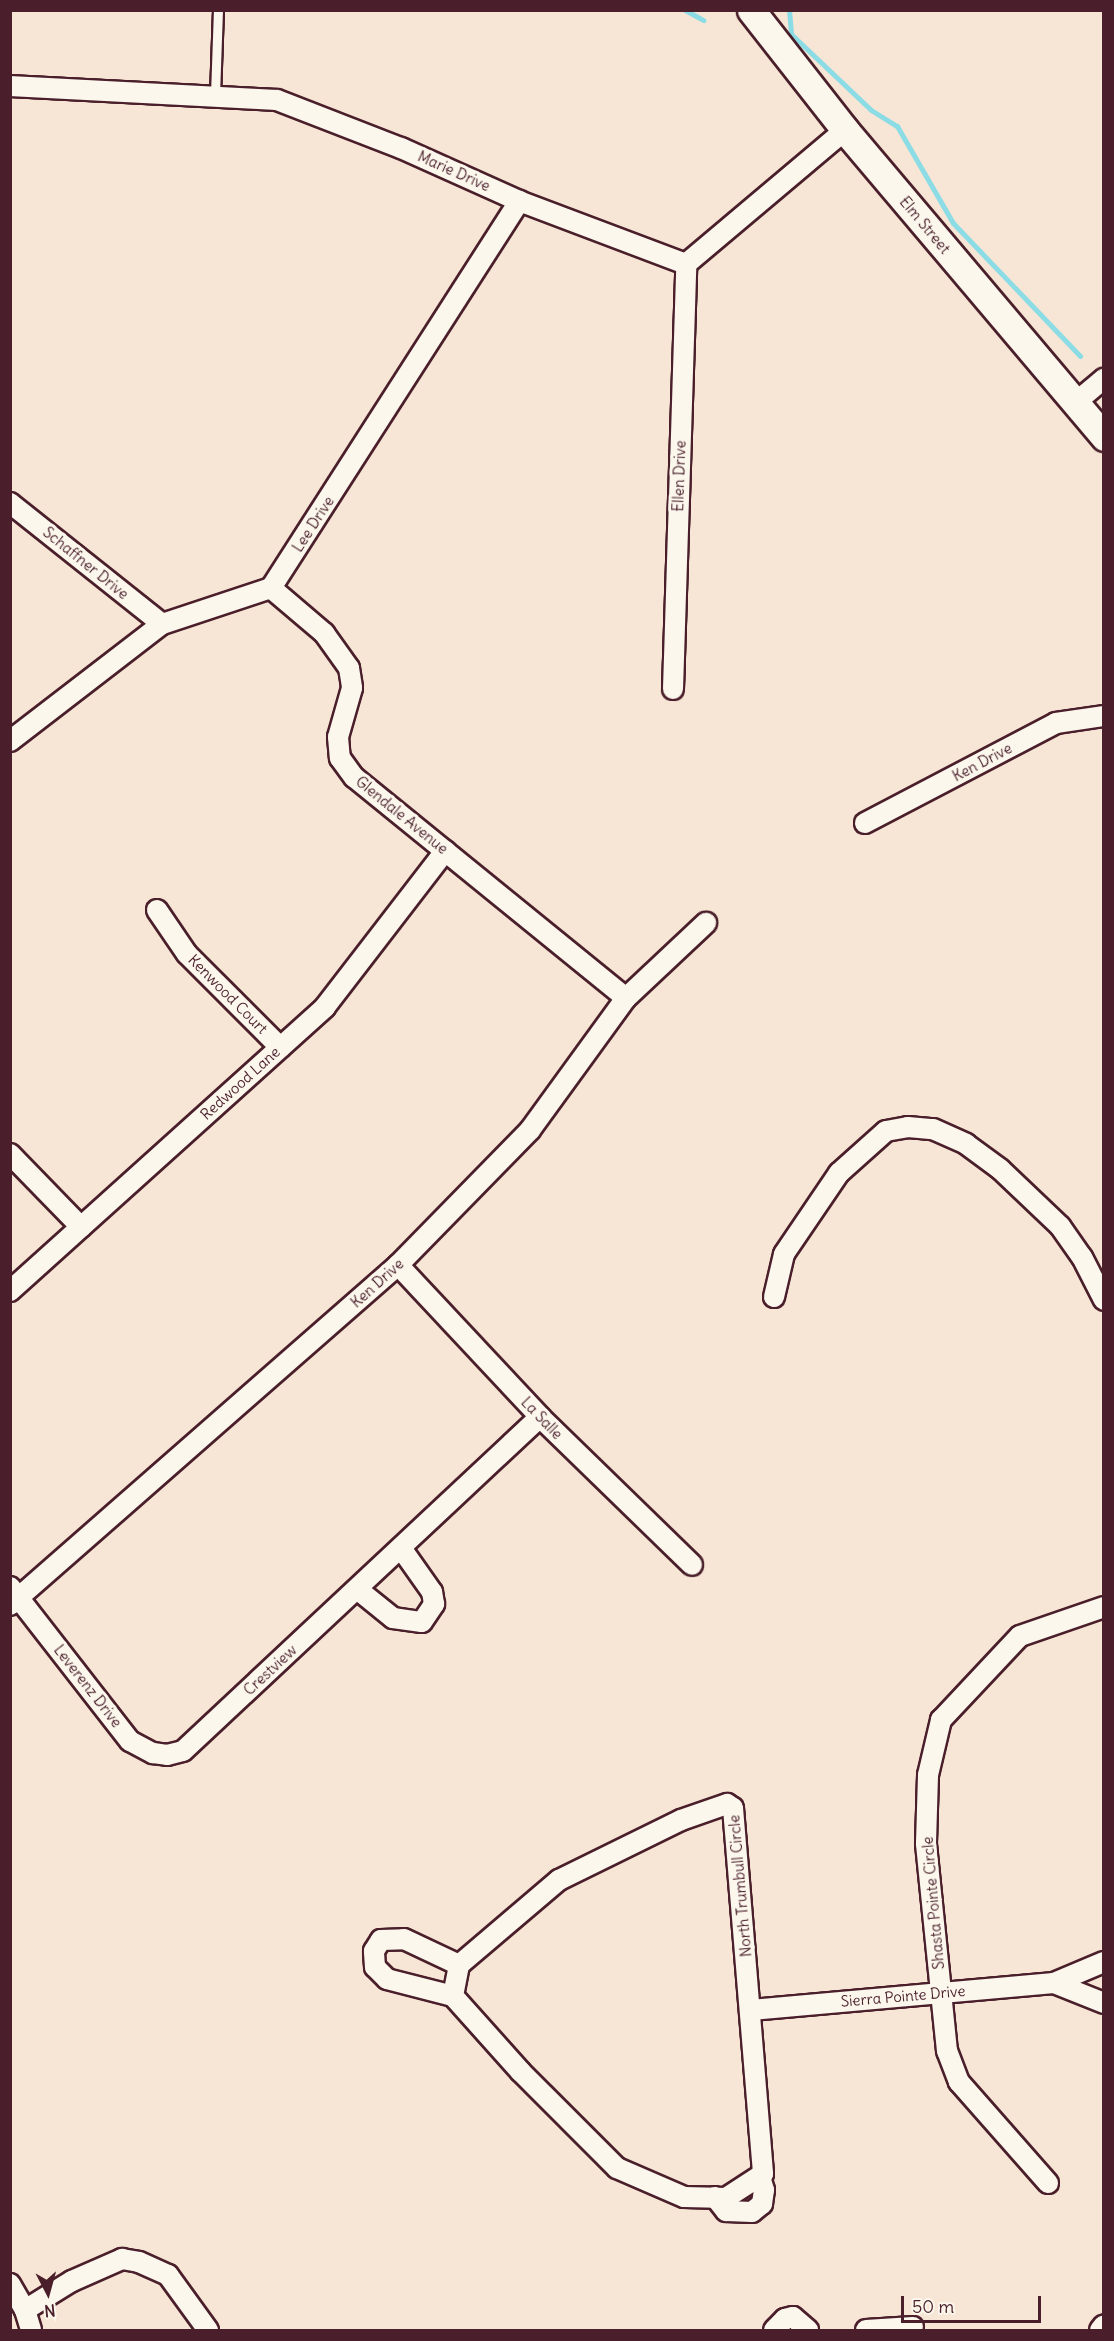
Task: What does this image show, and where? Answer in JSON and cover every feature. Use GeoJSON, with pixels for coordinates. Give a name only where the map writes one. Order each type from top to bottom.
{"type":"FeatureCollection","features":[{"type":"Feature","properties":{"kind":"main road","name":"Elm Street"},"geometry":{"type":"LineString","coordinates":[[751,10],[845,130],[1104,437]]}},
{"type":"Feature","properties":{"kind":"street","name":"Marie Drive"},"geometry":{"type":"LineString","coordinates":[[10,86],[277,100],[401,147],[519,201],[686,264]]}},
{"type":"Feature","properties":{"kind":"street"},"geometry":{"type":"LineString","coordinates":[[686,264],[845,130]]}},
{"type":"Feature","properties":{"kind":"street","name":"Lee Drive"},"geometry":{"type":"LineString","coordinates":[[271,588],[519,201]]}},
{"type":"Feature","properties":{"kind":"street","name":"Ellen Drive"},"geometry":{"type":"LineString","coordinates":[[673,689],[686,264]]}},
{"type":"Feature","properties":{"kind":"street"},"geometry":{"type":"LineString","coordinates":[[1075,403],[1104,379]]}},
{"type":"Feature","properties":{"kind":"street","name":"Schaffner Drive"},"geometry":{"type":"LineString","coordinates":[[10,503],[162,624]]}},
{"type":"Feature","properties":{"kind":"street"},"geometry":{"type":"LineString","coordinates":[[10,741],[162,624],[271,588]]}},
{"type":"Feature","properties":{"kind":"street","name":"Glendale Avenue"},"geometry":{"type":"LineString","coordinates":[[271,588],[324,633],[350,668],[352,688],[338,737],[340,758],[354,777],[626,998]]}},
{"type":"Feature","properties":{"kind":"street","name":"Ken Drive"},"geometry":{"type":"LineString","coordinates":[[865,823],[1056,723],[1104,716]]}},
{"type":"Feature","properties":{"kind":"street","name":"Redwood Lane"},"geometry":{"type":"LineString","coordinates":[[10,1291],[326,1007],[446,851]]}},
{"type":"Feature","properties":{"kind":"street","name":"Kenwood Court"},"geometry":{"type":"LineString","coordinates":[[157,910],[187,954],[280,1047]]}},
{"type":"Feature","properties":{"kind":"street","name":"Ken Drive"},"geometry":{"type":"LineString","coordinates":[[14,1596],[398,1265],[530,1130],[626,998],[706,923]]}},
{"type":"Feature","properties":{"kind":"street"},"geometry":{"type":"LineString","coordinates":[[774,1297],[784,1254],[839,1173],[886,1131],[908,1127],[933,1129],[966,1144],[1000,1169],[1060,1226],[1082,1257],[1104,1300]]}},
{"type":"Feature","properties":{"kind":"street"},"geometry":{"type":"LineString","coordinates":[[10,1154],[81,1227]]}},
{"type":"Feature","properties":{"kind":"street","name":"La Salle"},"geometry":{"type":"LineString","coordinates":[[398,1265],[540,1417],[692,1565]]}},
{"type":"Feature","properties":{"kind":"street","name":"Crestview"},"geometry":{"type":"LineString","coordinates":[[183,1751],[540,1417]]}},
{"type":"Feature","properties":{"kind":"street"},"geometry":{"type":"LineString","coordinates":[[357,1589],[393,1618],[422,1622],[434,1604],[432,1592],[400,1548]]}},
{"type":"Feature","properties":{"kind":"street","name":"Leverenz Drive"},"geometry":{"type":"LineString","coordinates":[[14,1596],[130,1741],[153,1753],[167,1755],[183,1751]]}},
{"type":"Feature","properties":{"kind":"street","name":"Shasta Pointe Circle"},"geometry":{"type":"LineString","coordinates":[[1048,2183],[959,2082],[947,2051],[926,1843],[928,1775],[941,1720],[1020,1636],[1104,1607]]}},
{"type":"Feature","properties":{"kind":"street","name":"North Trumbull Circle"},"geometry":{"type":"LineString","coordinates":[[453,1996],[617,2168],[671,2194],[726,2198],[763,2174],[733,1808],[727,1804],[681,1821],[559,1880],[459,1965]]}},
{"type":"Feature","properties":{"kind":"street"},"geometry":{"type":"LineString","coordinates":[[404,1939],[459,1965],[453,1996],[387,1979],[375,1967],[374,1951],[381,1940],[404,1939]]}},
{"type":"Feature","properties":{"kind":"street","name":"Sierra Pointe Drive"},"geometry":{"type":"LineString","coordinates":[[751,2010],[1054,1983],[1104,1962]]}},
{"type":"Feature","properties":{"kind":"street","name":"Sierra Pointe Drive"},"geometry":{"type":"LineString","coordinates":[[1054,1983],[1104,2003]]}},
{"type":"Feature","properties":{"kind":"street"},"geometry":{"type":"LineString","coordinates":[[25,2310],[72,2280],[122,2259],[139,2262],[168,2276],[208,2331]]}},
{"type":"Feature","properties":{"kind":"street"},"geometry":{"type":"LineString","coordinates":[[10,2284],[25,2310],[31,2331]]}},
{"type":"Feature","properties":{"kind":"street"},"geometry":{"type":"LineString","coordinates":[[774,2331],[785,2319],[793,2317],[807,2331]]}},
{"type":"Feature","properties":{"kind":"street"},"geometry":{"type":"LineString","coordinates":[[1100,2331],[1104,2325]]}},
{"type":"Feature","properties":{"kind":"street"},"geometry":{"type":"LineString","coordinates":[[866,2331],[913,2327]]}},
{"type":"Feature","properties":{"kind":"lane"},"geometry":{"type":"LineString","coordinates":[[215,95],[218,10]]}},
{"type":"Feature","properties":{"kind":"waterway"},"geometry":{"type":"LineString","coordinates":[[685,10],[703,20]]}},
{"type":"Feature","properties":{"kind":"waterway"},"geometry":{"type":"LineString","coordinates":[[789,10],[791,34],[871,110],[897,126],[953,223],[1080,356]]}}]}
